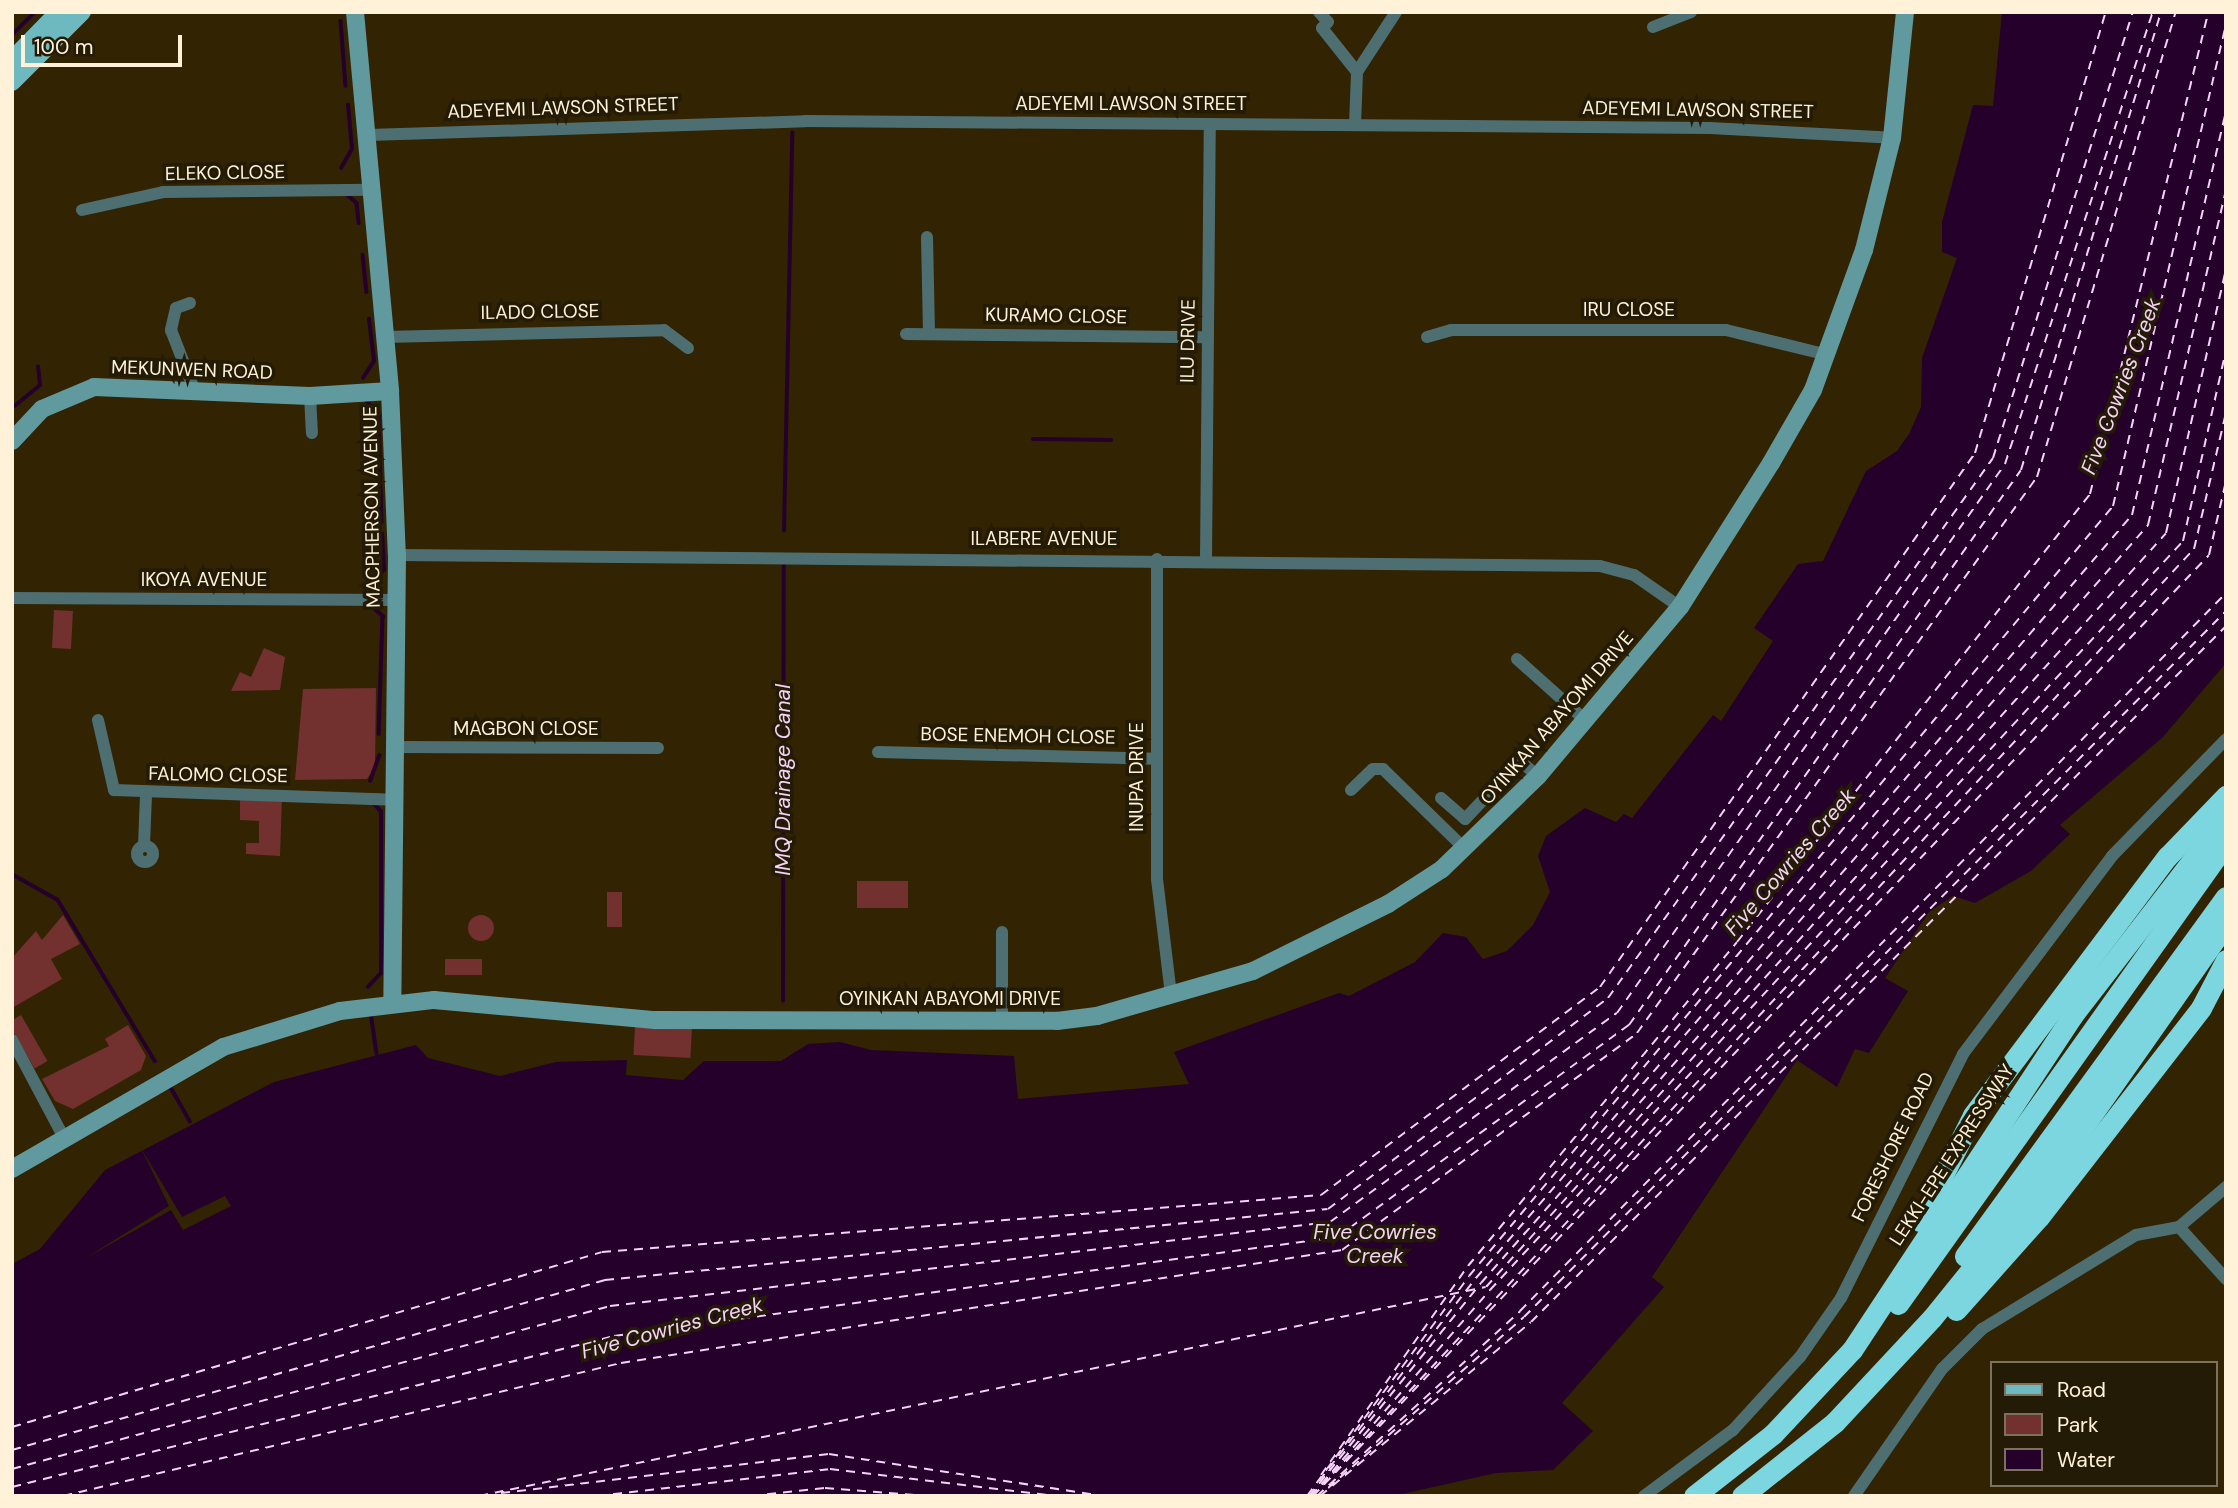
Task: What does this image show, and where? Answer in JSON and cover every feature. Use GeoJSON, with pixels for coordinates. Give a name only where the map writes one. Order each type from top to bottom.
{"type":"FeatureCollection","features":[{"type":"Feature","properties":{"kind":"highway"},"geometry":{"type":"LineString","coordinates":[[1868,1327],[1973,1115],[2167,857],[2226,796]]}},
{"type":"Feature","properties":{"kind":"highway","name":"LEKKI-EPE EXPRESSWAY"},"geometry":{"type":"LineString","coordinates":[[1694,1496],[1806,1403],[1868,1327],[2072,1016],[2226,817]]}},
{"type":"Feature","properties":{"kind":"highway"},"geometry":{"type":"LineString","coordinates":[[1806,1403],[1870,1342],[2226,843]]}},
{"type":"Feature","properties":{"kind":"highway"},"geometry":{"type":"LineString","coordinates":[[2207,870],[2213,887],[2226,888]]}},
{"type":"Feature","properties":{"kind":"highway"},"geometry":{"type":"LineString","coordinates":[[1861,1395],[2226,897]]}},
{"type":"Feature","properties":{"kind":"highway"},"geometry":{"type":"LineString","coordinates":[[1861,1395],[2060,1160],[2226,924]]}},
{"type":"Feature","properties":{"kind":"highway"},"geometry":{"type":"LineString","coordinates":[[1742,1496],[1861,1395],[1910,1362],[2039,1217],[2201,1008],[2226,960]]}},
{"type":"Feature","properties":{"kind":"main road"},"geometry":{"type":"LineString","coordinates":[[12,60],[60,12]]}},
{"type":"Feature","properties":{"kind":"main road"},"geometry":{"type":"LineString","coordinates":[[12,82],[82,12]]}},
{"type":"Feature","properties":{"kind":"street","name":"MACPHERSON AVENUE"},"geometry":{"type":"LineString","coordinates":[[355,12],[369,135],[370,190],[390,391],[397,555],[393,1003]]}},
{"type":"Feature","properties":{"kind":"street"},"geometry":{"type":"LineString","coordinates":[[1319,12],[1328,22],[1322,28],[1357,72]]}},
{"type":"Feature","properties":{"kind":"street"},"geometry":{"type":"LineString","coordinates":[[1356,125],[1357,72],[1396,12]]}},
{"type":"Feature","properties":{"kind":"street"},"geometry":{"type":"LineString","coordinates":[[1653,27],[1691,12]]}},
{"type":"Feature","properties":{"kind":"street","name":"OYINKAN ABAYOMI DRIVE"},"geometry":{"type":"LineString","coordinates":[[12,1169],[223,1047],[298,1021],[393,1003],[478,1001],[655,1020],[1002,1021],[1097,1016],[1253,971],[1353,924],[1465,849],[1538,776],[1680,607],[1771,463],[1828,355],[1892,138],[1905,12]]}},
{"type":"Feature","properties":{"kind":"street","name":"ADEYEMI LAWSON STREET"},"geometry":{"type":"LineString","coordinates":[[369,135],[791,121],[1710,128],[1892,138]]}},
{"type":"Feature","properties":{"kind":"street","name":"ILU DRIVE"},"geometry":{"type":"LineString","coordinates":[[1206,559],[1210,124]]}},
{"type":"Feature","properties":{"kind":"street","name":"ELEKO CLOSE"},"geometry":{"type":"LineString","coordinates":[[82,210],[163,192],[370,190]]}},
{"type":"Feature","properties":{"kind":"street"},"geometry":{"type":"LineString","coordinates":[[927,237],[929,334]]}},
{"type":"Feature","properties":{"kind":"street"},"geometry":{"type":"LineString","coordinates":[[190,303],[176,308],[171,330],[194,390]]}},
{"type":"Feature","properties":{"kind":"street","name":"ILADO CLOSE"},"geometry":{"type":"LineString","coordinates":[[385,337],[664,330],[688,348]]}},
{"type":"Feature","properties":{"kind":"street","name":"IRU CLOSE"},"geometry":{"type":"LineString","coordinates":[[1427,337],[1451,330],[1726,330],[1828,355]]}},
{"type":"Feature","properties":{"kind":"street","name":"KURAMO CLOSE"},"geometry":{"type":"LineString","coordinates":[[906,334],[1206,337]]}},
{"type":"Feature","properties":{"kind":"street","name":"MEKUNWEN ROAD"},"geometry":{"type":"LineString","coordinates":[[12,441],[41,409],[80,390],[194,390],[310,396],[390,391]]}},
{"type":"Feature","properties":{"kind":"street"},"geometry":{"type":"LineString","coordinates":[[310,396],[312,433]]}},
{"type":"Feature","properties":{"kind":"street","name":"ILABERE AVENUE"},"geometry":{"type":"LineString","coordinates":[[397,555],[1206,559],[1600,566],[1634,575],[1680,607]]}},
{"type":"Feature","properties":{"kind":"street","name":"INUPA DRIVE"},"geometry":{"type":"LineString","coordinates":[[1157,559],[1157,879],[1171,995]]}},
{"type":"Feature","properties":{"kind":"street","name":"IKOYA AVENUE"},"geometry":{"type":"LineString","coordinates":[[12,598],[395,600]]}},
{"type":"Feature","properties":{"kind":"street"},"geometry":{"type":"LineString","coordinates":[[1517,659],[1585,720]]}},
{"type":"Feature","properties":{"kind":"street","name":"FALOMO CLOSE"},"geometry":{"type":"LineString","coordinates":[[99,720],[114,790],[146,795],[394,800]]}},
{"type":"Feature","properties":{"kind":"street","name":"FORESHORE ROAD"},"geometry":{"type":"LineString","coordinates":[[1644,1496],[1733,1430],[1800,1357],[1841,1298],[1937,1097],[1963,1055],[2105,863],[2226,740]]}},
{"type":"Feature","properties":{"kind":"street","name":"MAGBON CLOSE"},"geometry":{"type":"LineString","coordinates":[[394,747],[658,748]]}},
{"type":"Feature","properties":{"kind":"street","name":"BOSE ENEMOH CLOSE"},"geometry":{"type":"LineString","coordinates":[[878,752],[1157,759]]}},
{"type":"Feature","properties":{"kind":"street"},"geometry":{"type":"LineString","coordinates":[[1441,798],[1465,819],[1520,761],[1538,776]]}},
{"type":"Feature","properties":{"kind":"street"},"geometry":{"type":"LineString","coordinates":[[1351,790],[1373,769],[1383,769],[1465,849]]}},
{"type":"Feature","properties":{"kind":"street"},"geometry":{"type":"LineString","coordinates":[[144,845],[146,795]]}},
{"type":"Feature","properties":{"kind":"street"},"geometry":{"type":"LineString","coordinates":[[1002,932],[1002,1021]]}},
{"type":"Feature","properties":{"kind":"street"},"geometry":{"type":"LineString","coordinates":[[12,1041],[64,1138]]}},
{"type":"Feature","properties":{"kind":"street"},"geometry":{"type":"LineString","coordinates":[[1854,1496],[1942,1369],[1982,1329],[2136,1235],[2179,1227],[2226,1186]]}},
{"type":"Feature","properties":{"kind":"street"},"geometry":{"type":"LineString","coordinates":[[2179,1227],[2226,1279]]}},
{"type":"Feature","properties":{"kind":"green space"},"geometry":{"type":"Polygon","coordinates":[[[54,610],[73,611],[71,649],[52,648],[54,610]]]}},
{"type":"Feature","properties":{"kind":"green space"},"geometry":{"type":"Polygon","coordinates":[[[264,648],[285,657],[280,690],[231,691],[240,672],[251,677],[264,648]]]}},
{"type":"Feature","properties":{"kind":"green space"},"geometry":{"type":"Polygon","coordinates":[[[376,688],[375,767],[367,779],[295,780],[303,689],[376,688]]]}},
{"type":"Feature","properties":{"kind":"green space"},"geometry":{"type":"Polygon","coordinates":[[[240,797],[282,797],[280,856],[246,854],[246,843],[259,843],[259,821],[240,820],[240,797]]]}},
{"type":"Feature","properties":{"kind":"green space"},"geometry":{"type":"Polygon","coordinates":[[[857,881],[908,881],[908,908],[857,908],[857,881]]]}},
{"type":"Feature","properties":{"kind":"green space"},"geometry":{"type":"Polygon","coordinates":[[[607,892],[622,892],[622,927],[607,927],[607,892]]]}},
{"type":"Feature","properties":{"kind":"green space"},"geometry":{"type":"Polygon","coordinates":[[[63,915],[80,944],[51,959],[62,979],[12,1008],[12,958],[36,931],[42,940],[63,915]]]}},
{"type":"Feature","properties":{"kind":"green space"},"geometry":{"type":"Polygon","coordinates":[[[481,915],[490,919],[494,928],[490,937],[481,941],[472,937],[468,928],[472,919],[481,915]]]}},
{"type":"Feature","properties":{"kind":"green space"},"geometry":{"type":"Polygon","coordinates":[[[445,959],[482,959],[482,975],[445,975],[445,959]]]}},
{"type":"Feature","properties":{"kind":"green space"},"geometry":{"type":"Polygon","coordinates":[[[21,1015],[48,1061],[35,1068],[12,1029],[12,1020],[21,1015]]]}},
{"type":"Feature","properties":{"kind":"green space"},"geometry":{"type":"Polygon","coordinates":[[[128,1025],[146,1056],[141,1070],[73,1109],[55,1101],[42,1079],[109,1046],[105,1039],[128,1025]]]}},
{"type":"Feature","properties":{"kind":"green space"},"geometry":{"type":"Polygon","coordinates":[[[635,1026],[692,1029],[690,1058],[633,1055],[635,1026]]]}},
{"type":"Feature","properties":{"kind":"water","name":"Five Cowries Creek"},"geometry":{"type":"Polygon","coordinates":[[[2002,12],[2226,12],[2226,663],[2163,737],[2060,825],[2070,834],[2031,871],[1975,903],[1953,896],[1929,912],[1885,978],[1908,991],[1869,1053],[1855,1049],[1837,1087],[1797,1060],[1652,1277],[1664,1287],[1562,1403],[1593,1431],[1553,1470],[1496,1473],[1393,1496],[12,1496],[12,1264],[40,1249],[105,1170],[274,1082],[416,1045],[428,1058],[500,1076],[556,1062],[627,1060],[626,1075],[683,1080],[704,1061],[781,1061],[808,1044],[840,1042],[871,1050],[1014,1056],[1018,1099],[1189,1084],[1174,1052],[1339,993],[1349,996],[1415,962],[1443,933],[1466,937],[1483,959],[1507,951],[1533,925],[1550,892],[1538,856],[1546,836],[1585,808],[1616,822],[1624,814],[1632,818],[1713,715],[1721,721],[1773,641],[1754,628],[1798,564],[1823,561],[1866,471],[1897,451],[1909,434],[1921,407],[1922,358],[1957,258],[1942,252],[1942,222],[1973,105],[1993,106],[2002,12]]]}},
{"type":"Feature","properties":{"kind":"pier"},"geometry":{"type":"Polygon","coordinates":[[[141,1148],[182,1217],[225,1196],[231,1206],[183,1230],[171,1210],[84,1259],[169,1206],[141,1148]]]}},
{"type":"Feature","properties":{"kind":"waterway"},"geometry":{"type":"LineString","coordinates":[[13,34],[35,12]]}},
{"type":"Feature","properties":{"kind":"waterway"},"geometry":{"type":"LineString","coordinates":[[341,21],[346,86]]}},
{"type":"Feature","properties":{"kind":"waterway"},"geometry":{"type":"LineString","coordinates":[[341,168],[352,149],[348,105]]}},
{"type":"Feature","properties":{"kind":"waterway","name":"IMQ Drainage Canal"},"geometry":{"type":"LineString","coordinates":[[784,531],[792,133]]}},
{"type":"Feature","properties":{"kind":"waterway"},"geometry":{"type":"LineString","coordinates":[[348,195],[357,203],[359,223]]}},
{"type":"Feature","properties":{"kind":"waterway"},"geometry":{"type":"LineString","coordinates":[[363,255],[367,292]]}},
{"type":"Feature","properties":{"kind":"waterway"},"geometry":{"type":"LineString","coordinates":[[363,378],[374,361],[369,319]]}},
{"type":"Feature","properties":{"kind":"waterway"},"geometry":{"type":"LineString","coordinates":[[12,408],[40,385],[38,367]]}},
{"type":"Feature","properties":{"kind":"waterway"},"geometry":{"type":"LineString","coordinates":[[365,398],[379,416],[382,522]]}},
{"type":"Feature","properties":{"kind":"waterway"},"geometry":{"type":"LineString","coordinates":[[1033,439],[1111,440]]}},
{"type":"Feature","properties":{"kind":"waterway"},"geometry":{"type":"LineString","coordinates":[[369,586],[384,570],[382,534]]}},
{"type":"Feature","properties":{"kind":"waterway","name":"IMQ Drainage Canal"},"geometry":{"type":"LineString","coordinates":[[783,1001],[784,561]]}},
{"type":"Feature","properties":{"kind":"waterway"},"geometry":{"type":"LineString","coordinates":[[370,604],[383,616],[379,734]]}},
{"type":"Feature","properties":{"kind":"waterway"},"geometry":{"type":"LineString","coordinates":[[370,781],[379,756]]}},
{"type":"Feature","properties":{"kind":"waterway"},"geometry":{"type":"LineString","coordinates":[[368,987],[381,973],[381,812],[374,804]]}},
{"type":"Feature","properties":{"kind":"waterway"},"geometry":{"type":"LineString","coordinates":[[12,874],[58,900],[155,1061]]}},
{"type":"Feature","properties":{"kind":"waterway"},"geometry":{"type":"LineString","coordinates":[[371,1012],[377,1054]]}},
{"type":"Feature","properties":{"kind":"waterway"},"geometry":{"type":"LineString","coordinates":[[169,1084],[190,1121]]}},
{"type":"Feature","properties":{"kind":"ferry route"},"geometry":{"type":"LineString","coordinates":[[12,1427],[602,1252],[1321,1195],[1600,987],[1975,453],[2106,12]]}},
{"type":"Feature","properties":{"kind":"ferry route"},"geometry":{"type":"LineString","coordinates":[[12,1450],[605,1280],[1328,1209],[1608,998],[1993,458],[2133,12]]}},
{"type":"Feature","properties":{"kind":"ferry route"},"geometry":{"type":"LineString","coordinates":[[12,1469],[610,1306],[1330,1222],[1617,1013],[2005,464],[2153,12]]}},
{"type":"Feature","properties":{"kind":"ferry route"},"geometry":{"type":"LineString","coordinates":[[12,1487],[614,1336],[1337,1237],[1629,1025],[2021,470],[2161,12]]}},
{"type":"Feature","properties":{"kind":"ferry route"},"geometry":{"type":"LineString","coordinates":[[63,1496],[621,1363],[1342,1250],[1637,1033],[2037,477],[2176,12]]}},
{"type":"Feature","properties":{"kind":"ferry route"},"geometry":{"type":"LineString","coordinates":[[1321,1475],[1468,1266],[1737,942],[2090,494],[2208,12]]}},
{"type":"Feature","properties":{"kind":"ferry route"},"geometry":{"type":"LineString","coordinates":[[1307,1496],[1469,1276],[2113,506],[2226,23]]}},
{"type":"Feature","properties":{"kind":"ferry route"},"geometry":{"type":"LineString","coordinates":[[1319,1481],[1476,1278],[2132,515],[2226,112]]}},
{"type":"Feature","properties":{"kind":"ferry route"},"geometry":{"type":"LineString","coordinates":[[1309,1496],[1481,1283],[2148,525],[2226,189]]}},
{"type":"Feature","properties":{"kind":"ferry route"},"geometry":{"type":"LineString","coordinates":[[479,1496],[1486,1287],[2166,533],[2226,269]]}},
{"type":"Feature","properties":{"kind":"ferry route"},"geometry":{"type":"LineString","coordinates":[[1311,1496],[1490,1290],[2183,541],[2226,350]]}},
{"type":"Feature","properties":{"kind":"ferry route"},"geometry":{"type":"LineString","coordinates":[[1322,1485],[2194,549],[2226,413]]}},
{"type":"Feature","properties":{"kind":"ferry route"},"geometry":{"type":"LineString","coordinates":[[1313,1496],[2209,555],[2226,481]]}},
{"type":"Feature","properties":{"kind":"ferry route"},"geometry":{"type":"LineString","coordinates":[[1317,1496],[1520,1311],[2226,593]]}},
{"type":"Feature","properties":{"kind":"ferry route"},"geometry":{"type":"LineString","coordinates":[[1328,1488],[1524,1317],[2226,611]]}},
{"type":"Feature","properties":{"kind":"ferry route"},"geometry":{"type":"LineString","coordinates":[[1320,1496],[1531,1322],[2226,626]]}},
{"type":"Feature","properties":{"kind":"ferry route"},"geometry":{"type":"LineString","coordinates":[[501,1493],[829,1454],[1103,1496]]}},
{"type":"Feature","properties":{"kind":"ferry route"},"geometry":{"type":"LineString","coordinates":[[597,1496],[830,1469],[1056,1496]]}},
{"type":"Feature","properties":{"kind":"ferry route"},"geometry":{"type":"LineString","coordinates":[[751,1496],[825,1488],[928,1496]]}},
{"type":"Feature","properties":{"kind":"ferry route"},"geometry":{"type":"LineString","coordinates":[[811,1496],[849,1496]]}}]}
